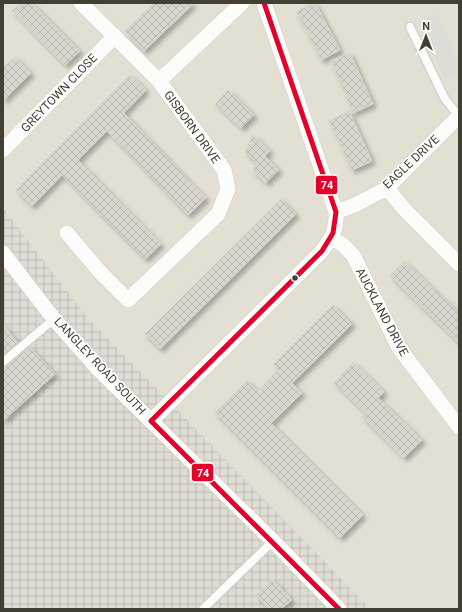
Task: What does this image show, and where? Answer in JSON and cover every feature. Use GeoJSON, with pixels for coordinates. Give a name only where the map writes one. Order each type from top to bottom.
{"type":"FeatureCollection","features":[{"type":"Feature","properties":{"kind":"street"},"geometry":{"type":"LineString","coordinates":[[82,3],[158,81]]}},
{"type":"Feature","properties":{"kind":"street","name":"GISBORN DRIVE"},"geometry":{"type":"LineString","coordinates":[[67,233],[100,272],[128,300],[218,214],[228,189],[224,170],[158,81],[242,3]]}},
{"type":"Feature","properties":{"kind":"street"},"geometry":{"type":"LineString","coordinates":[[151,421],[322,252],[332,238],[336,224],[336,212],[264,3]]}},
{"type":"Feature","properties":{"kind":"street","name":"GREYTOWN CLOSE"},"geometry":{"type":"LineString","coordinates":[[3,150],[115,36]]}},
{"type":"Feature","properties":{"kind":"street","name":"EAGLE DRIVE"},"geometry":{"type":"LineString","coordinates":[[336,212],[357,204],[387,188],[459,116]]}},
{"type":"Feature","properties":{"kind":"street"},"geometry":{"type":"LineString","coordinates":[[387,188],[404,209],[459,264]]}},
{"type":"Feature","properties":{"kind":"street","name":"AUCKLAND DRIVE"},"geometry":{"type":"LineString","coordinates":[[332,238],[343,245],[353,255],[399,348],[459,427]]}},
{"type":"Feature","properties":{"kind":"street","name":"LANGLEY ROAD SOUTH"},"geometry":{"type":"LineString","coordinates":[[3,253],[54,319],[99,370],[273,541],[339,609]]}},
{"type":"Feature","properties":{"kind":"lane"},"geometry":{"type":"LineString","coordinates":[[410,27],[445,99],[459,116]]}},
{"type":"Feature","properties":{"kind":"lane"},"geometry":{"type":"LineString","coordinates":[[3,362],[54,319]]}},
{"type":"Feature","properties":{"kind":"lane"},"geometry":{"type":"LineString","coordinates":[[203,609],[273,541]]}},
{"type":"Feature","properties":{"kind":"shaded area"},"geometry":{"type":"Polygon","coordinates":[[[3,3],[459,3],[459,609],[371,609],[88,318],[3,208],[3,3]]]}},
{"type":"Feature","properties":{"kind":"shaded area"},"geometry":{"type":"Polygon","coordinates":[[[437,14],[459,64],[459,74],[445,80],[419,21],[437,14]]]}},
{"type":"Feature","properties":{"kind":"shaded area"},"geometry":{"type":"Polygon","coordinates":[[[3,208],[88,318],[371,609],[3,609],[3,208]]]}},
{"type":"Feature","properties":{"kind":"building"},"geometry":{"type":"Polygon","coordinates":[[[21,3],[32,3],[80,51],[65,65],[12,11],[21,3]]]}},
{"type":"Feature","properties":{"kind":"building"},"geometry":{"type":"Polygon","coordinates":[[[154,3],[194,3],[144,51],[125,31],[154,3]]]}},
{"type":"Feature","properties":{"kind":"building"},"geometry":{"type":"Polygon","coordinates":[[[315,3],[340,50],[321,60],[296,12],[315,3]]]}},
{"type":"Feature","properties":{"kind":"building"},"geometry":{"type":"Polygon","coordinates":[[[350,53],[373,104],[353,113],[331,61],[350,53]]]}},
{"type":"Feature","properties":{"kind":"building"},"geometry":{"type":"Polygon","coordinates":[[[15,57],[31,73],[3,101],[3,68],[15,57]]]}},
{"type":"Feature","properties":{"kind":"building"},"geometry":{"type":"Polygon","coordinates":[[[130,75],[146,90],[124,113],[206,198],[188,215],[107,131],[78,160],[161,244],[145,259],[62,175],[32,206],[16,190],[130,75]]]}},
{"type":"Feature","properties":{"kind":"building"},"geometry":{"type":"Polygon","coordinates":[[[228,90],[254,115],[241,128],[215,104],[228,90]]]}},
{"type":"Feature","properties":{"kind":"building"},"geometry":{"type":"Polygon","coordinates":[[[349,111],[372,161],[352,170],[329,121],[349,111]]]}},
{"type":"Feature","properties":{"kind":"building"},"geometry":{"type":"Polygon","coordinates":[[[253,135],[270,151],[265,156],[279,170],[266,183],[253,171],[257,164],[245,152],[253,135]]]}},
{"type":"Feature","properties":{"kind":"building"},"geometry":{"type":"Polygon","coordinates":[[[281,199],[296,214],[160,349],[145,334],[281,199]]]}},
{"type":"Feature","properties":{"kind":"building"},"geometry":{"type":"Polygon","coordinates":[[[404,261],[459,313],[459,343],[390,276],[404,261]]]}},
{"type":"Feature","properties":{"kind":"building"},"geometry":{"type":"Polygon","coordinates":[[[333,305],[352,324],[292,383],[302,393],[271,423],[363,515],[340,538],[215,413],[247,380],[258,391],[279,369],[274,364],[333,305]]]}},
{"type":"Feature","properties":{"kind":"building"},"geometry":{"type":"Polygon","coordinates":[[[3,324],[18,343],[3,355],[3,324]]]}},
{"type":"Feature","properties":{"kind":"building"},"geometry":{"type":"Polygon","coordinates":[[[30,347],[55,374],[3,421],[3,367],[30,347]]]}},
{"type":"Feature","properties":{"kind":"building"},"geometry":{"type":"Polygon","coordinates":[[[353,362],[384,392],[378,398],[422,440],[404,458],[362,417],[366,413],[334,383],[353,362]]]}},
{"type":"Feature","properties":{"kind":"building"},"geometry":{"type":"Polygon","coordinates":[[[272,579],[292,600],[281,609],[269,609],[256,595],[272,579]]]}},
{"type":"Feature","properties":{"kind":"transit line","name":"74"},"geometry":{"type":"LineString","coordinates":[[264,3],[336,212],[333,233],[322,251],[151,421],[339,609]]}}]}
